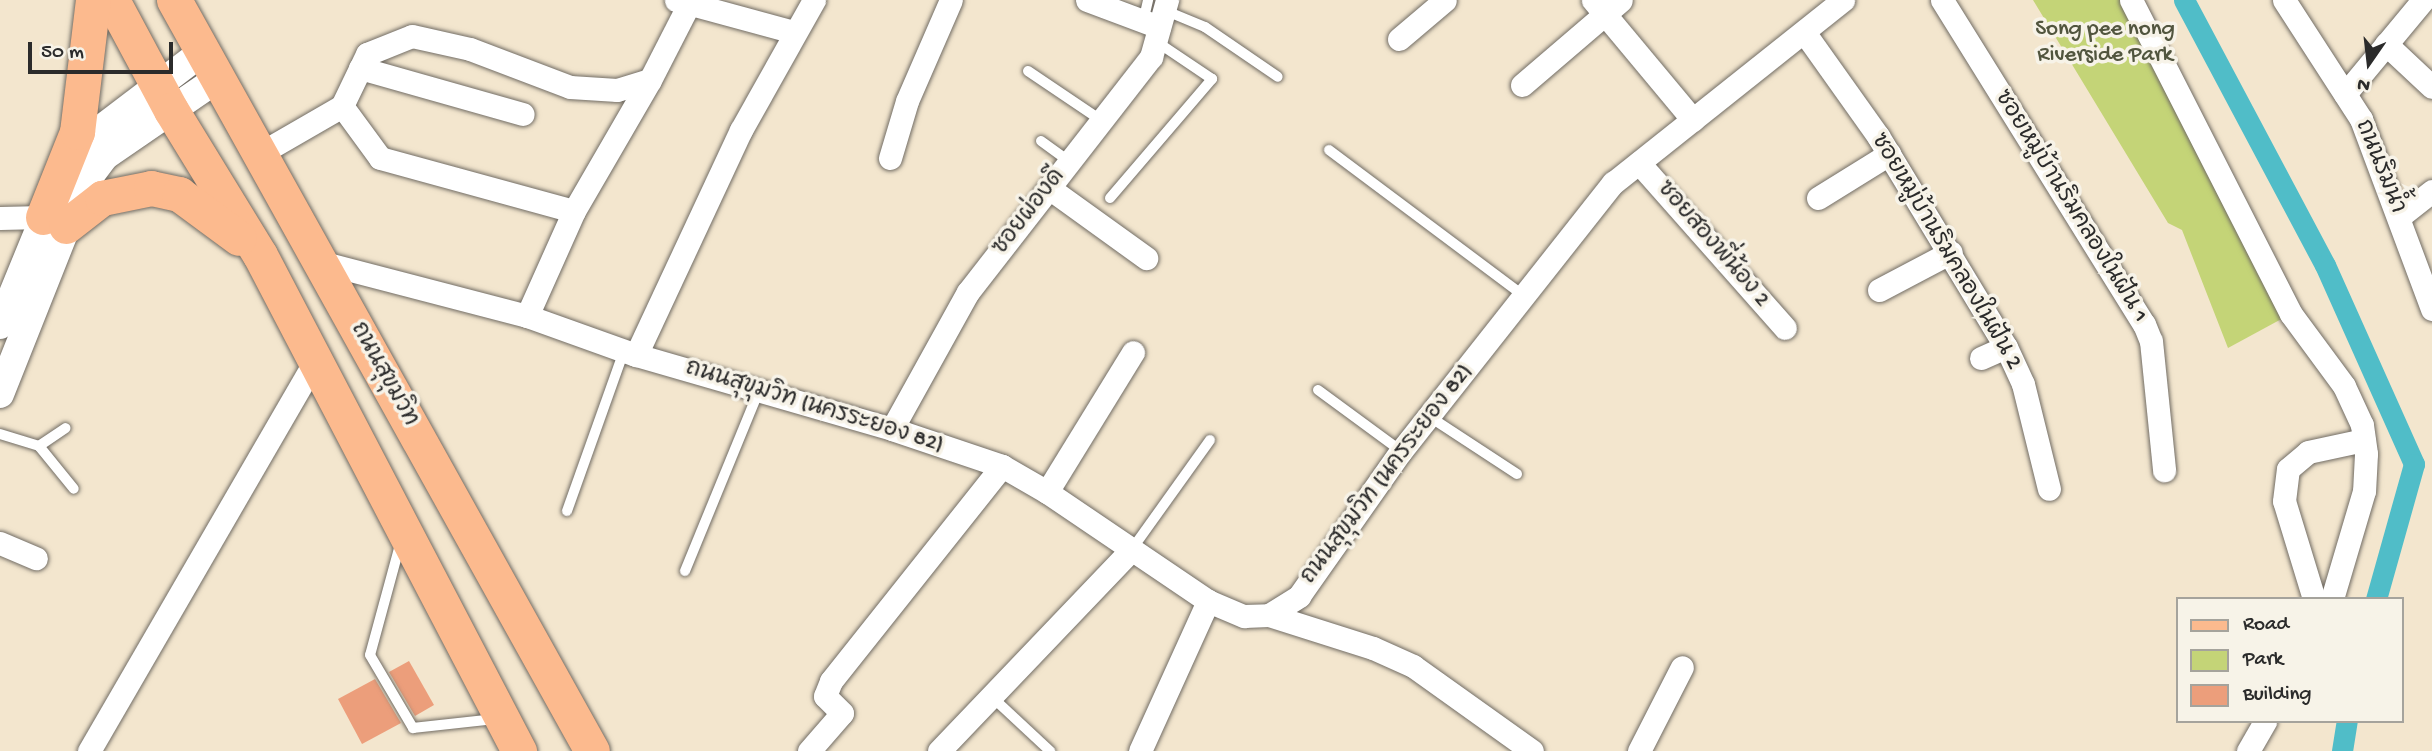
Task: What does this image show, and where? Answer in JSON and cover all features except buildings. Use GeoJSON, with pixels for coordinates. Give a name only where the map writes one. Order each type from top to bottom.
{"type":"FeatureCollection","features":[{"type":"Feature","properties":{"kind":"main road"},"geometry":{"type":"LineString","coordinates":[[55,221],[77,132],[93,0]]}},
{"type":"Feature","properties":{"kind":"main road"},"geometry":{"type":"LineString","coordinates":[[112,0],[163,97],[260,256],[519,751]]}},
{"type":"Feature","properties":{"kind":"main road","name":"ถนนสุขุมวิท"},"geometry":{"type":"LineString","coordinates":[[174,0],[592,751]]}},
{"type":"Feature","properties":{"kind":"main road"},"geometry":{"type":"LineString","coordinates":[[55,221],[103,198],[151,188],[179,194],[203,208],[260,256]]}},
{"type":"Feature","properties":{"kind":"street"},"geometry":{"type":"LineString","coordinates":[[630,353],[741,130],[814,0]]}},
{"type":"Feature","properties":{"kind":"street"},"geometry":{"type":"LineString","coordinates":[[890,158],[907,101],[951,0]]}},
{"type":"Feature","properties":{"kind":"street"},"geometry":{"type":"LineString","coordinates":[[1087,0],[1156,17]]}},
{"type":"Feature","properties":{"kind":"street"},"geometry":{"type":"LineString","coordinates":[[1399,39],[1445,0]]}},
{"type":"Feature","properties":{"kind":"street","name":"ถนนสุขุมวิท (นครระยอง 82)"},"geometry":{"type":"LineString","coordinates":[[320,262],[527,316],[630,353],[892,429],[1002,466],[1047,492],[1208,601],[1244,616],[1269,615],[1299,596],[1401,452],[1613,184],[1843,0]]}},
{"type":"Feature","properties":{"kind":"street","name":"ซอยหมู่บ้านริมคลองในฝัน 1"},"geometry":{"type":"LineString","coordinates":[[1942,0],[2144,324],[2151,341],[2164,470]]}},
{"type":"Feature","properties":{"kind":"street"},"geometry":{"type":"LineString","coordinates":[[2131,0],[2291,314],[2344,386],[2364,440],[2366,471],[2360,514],[2333,597]]}},
{"type":"Feature","properties":{"kind":"street","name":"ถนนริมน้ำ"},"geometry":{"type":"LineString","coordinates":[[2284,0],[2361,119],[2432,309]]}},
{"type":"Feature","properties":{"kind":"street"},"geometry":{"type":"LineString","coordinates":[[2345,94],[2423,0]]}},
{"type":"Feature","properties":{"kind":"street"},"geometry":{"type":"LineString","coordinates":[[527,316],[573,211],[650,80],[686,1],[794,32]]}},
{"type":"Feature","properties":{"kind":"street"},"geometry":{"type":"LineString","coordinates":[[1522,85],[1606,5],[1693,120]]}},
{"type":"Feature","properties":{"kind":"street","name":"ซอยผ่องดี"},"geometry":{"type":"LineString","coordinates":[[892,429],[968,292],[1151,57],[1156,17]]}},
{"type":"Feature","properties":{"kind":"street","name":"ซอยหมู่บ้านริมคลองในฝัน 2"},"geometry":{"type":"LineString","coordinates":[[1804,32],[1889,154],[1951,252],[2006,347],[2023,384],[2049,489]]}},
{"type":"Feature","properties":{"kind":"street"},"geometry":{"type":"LineString","coordinates":[[259,154],[342,107],[367,54],[412,36],[470,49],[570,87],[617,90],[650,80]]}},
{"type":"Feature","properties":{"kind":"street"},"geometry":{"type":"LineString","coordinates":[[2386,44],[2432,87]]}},
{"type":"Feature","properties":{"kind":"street"},"geometry":{"type":"LineString","coordinates":[[0,394],[55,221],[64,173],[88,139],[163,97],[210,66]]}},
{"type":"Feature","properties":{"kind":"street"},"geometry":{"type":"LineString","coordinates":[[360,68],[523,114]]}},
{"type":"Feature","properties":{"kind":"street"},"geometry":{"type":"LineString","coordinates":[[342,107],[380,158],[573,211]]}},
{"type":"Feature","properties":{"kind":"street"},"geometry":{"type":"LineString","coordinates":[[1818,198],[1889,154]]}},
{"type":"Feature","properties":{"kind":"street","name":"ซอยสองพี่น้อง 2"},"geometry":{"type":"LineString","coordinates":[[1639,163],[1785,328]]}},
{"type":"Feature","properties":{"kind":"street"},"geometry":{"type":"LineString","coordinates":[[1049,188],[1146,258]]}},
{"type":"Feature","properties":{"kind":"street"},"geometry":{"type":"LineString","coordinates":[[2399,218],[2432,191]]}},
{"type":"Feature","properties":{"kind":"street"},"geometry":{"type":"LineString","coordinates":[[0,218],[55,221]]}},
{"type":"Feature","properties":{"kind":"street"},"geometry":{"type":"LineString","coordinates":[[0,325],[55,221]]}},
{"type":"Feature","properties":{"kind":"street"},"geometry":{"type":"LineString","coordinates":[[1879,290],[1951,252]]}},
{"type":"Feature","properties":{"kind":"street"},"geometry":{"type":"LineString","coordinates":[[1980,358],[2006,347]]}},
{"type":"Feature","properties":{"kind":"street"},"geometry":{"type":"LineString","coordinates":[[1047,492],[1133,352]]}},
{"type":"Feature","properties":{"kind":"street"},"geometry":{"type":"LineString","coordinates":[[89,751],[314,363]]}},
{"type":"Feature","properties":{"kind":"street"},"geometry":{"type":"LineString","coordinates":[[2313,597],[2284,501],[2288,469],[2308,452],[2364,440]]}},
{"type":"Feature","properties":{"kind":"street"},"geometry":{"type":"LineString","coordinates":[[810,751],[842,713],[825,696],[831,681],[1002,466]]}},
{"type":"Feature","properties":{"kind":"street"},"geometry":{"type":"LineString","coordinates":[[0,543],[36,558]]}},
{"type":"Feature","properties":{"kind":"street"},"geometry":{"type":"LineString","coordinates":[[939,751],[1132,549]]}},
{"type":"Feature","properties":{"kind":"street"},"geometry":{"type":"LineString","coordinates":[[1140,751],[1208,601]]}},
{"type":"Feature","properties":{"kind":"street"},"geometry":{"type":"LineString","coordinates":[[1269,615],[1373,648],[1413,666],[1532,751]]}},
{"type":"Feature","properties":{"kind":"street"},"geometry":{"type":"LineString","coordinates":[[1639,751],[1682,667]]}},
{"type":"Feature","properties":{"kind":"street"},"geometry":{"type":"LineString","coordinates":[[2248,751],[2264,723]]}},
{"type":"Feature","properties":{"kind":"lane"},"geometry":{"type":"LineString","coordinates":[[1156,17],[1205,27],[1278,77]]}},
{"type":"Feature","properties":{"kind":"lane"},"geometry":{"type":"LineString","coordinates":[[1111,198],[1212,79],[1156,17]]}},
{"type":"Feature","properties":{"kind":"lane"},"geometry":{"type":"LineString","coordinates":[[1028,71],[1102,121]]}},
{"type":"Feature","properties":{"kind":"lane"},"geometry":{"type":"LineString","coordinates":[[1041,142],[1070,162]]}},
{"type":"Feature","properties":{"kind":"lane"},"geometry":{"type":"LineString","coordinates":[[1329,150],[1524,296]]}},
{"type":"Feature","properties":{"kind":"lane"},"geometry":{"type":"LineString","coordinates":[[567,511],[630,353]]}},
{"type":"Feature","properties":{"kind":"lane"},"geometry":{"type":"LineString","coordinates":[[1318,390],[1401,452]]}},
{"type":"Feature","properties":{"kind":"lane"},"geometry":{"type":"LineString","coordinates":[[685,571],[759,391]]}},
{"type":"Feature","properties":{"kind":"lane"},"geometry":{"type":"LineString","coordinates":[[1430,417],[1517,474]]}},
{"type":"Feature","properties":{"kind":"lane"},"geometry":{"type":"LineString","coordinates":[[39,446],[66,428]]}},
{"type":"Feature","properties":{"kind":"lane"},"geometry":{"type":"LineString","coordinates":[[0,434],[39,446],[74,489]]}},
{"type":"Feature","properties":{"kind":"lane"},"geometry":{"type":"LineString","coordinates":[[1132,549],[1210,440]]}},
{"type":"Feature","properties":{"kind":"lane"},"geometry":{"type":"LineString","coordinates":[[404,532],[370,655],[413,728],[501,718]]}},
{"type":"Feature","properties":{"kind":"lane"},"geometry":{"type":"LineString","coordinates":[[991,696],[1050,751]]}},
{"type":"Feature","properties":{"kind":"green space","name":"Song pee nong Riverside Park"},"geometry":{"type":"Polygon","coordinates":[[[2033,0],[2126,0],[2287,316],[2228,348],[2182,230],[2168,223],[2033,0]]]}},
{"type":"Feature","properties":{"kind":"waterway"},"geometry":{"type":"LineString","coordinates":[[2184,0],[2325,265],[2414,464],[2377,597]]}},
{"type":"Feature","properties":{"kind":"waterway"},"geometry":{"type":"LineString","coordinates":[[2342,751],[2347,723]]}}]}
